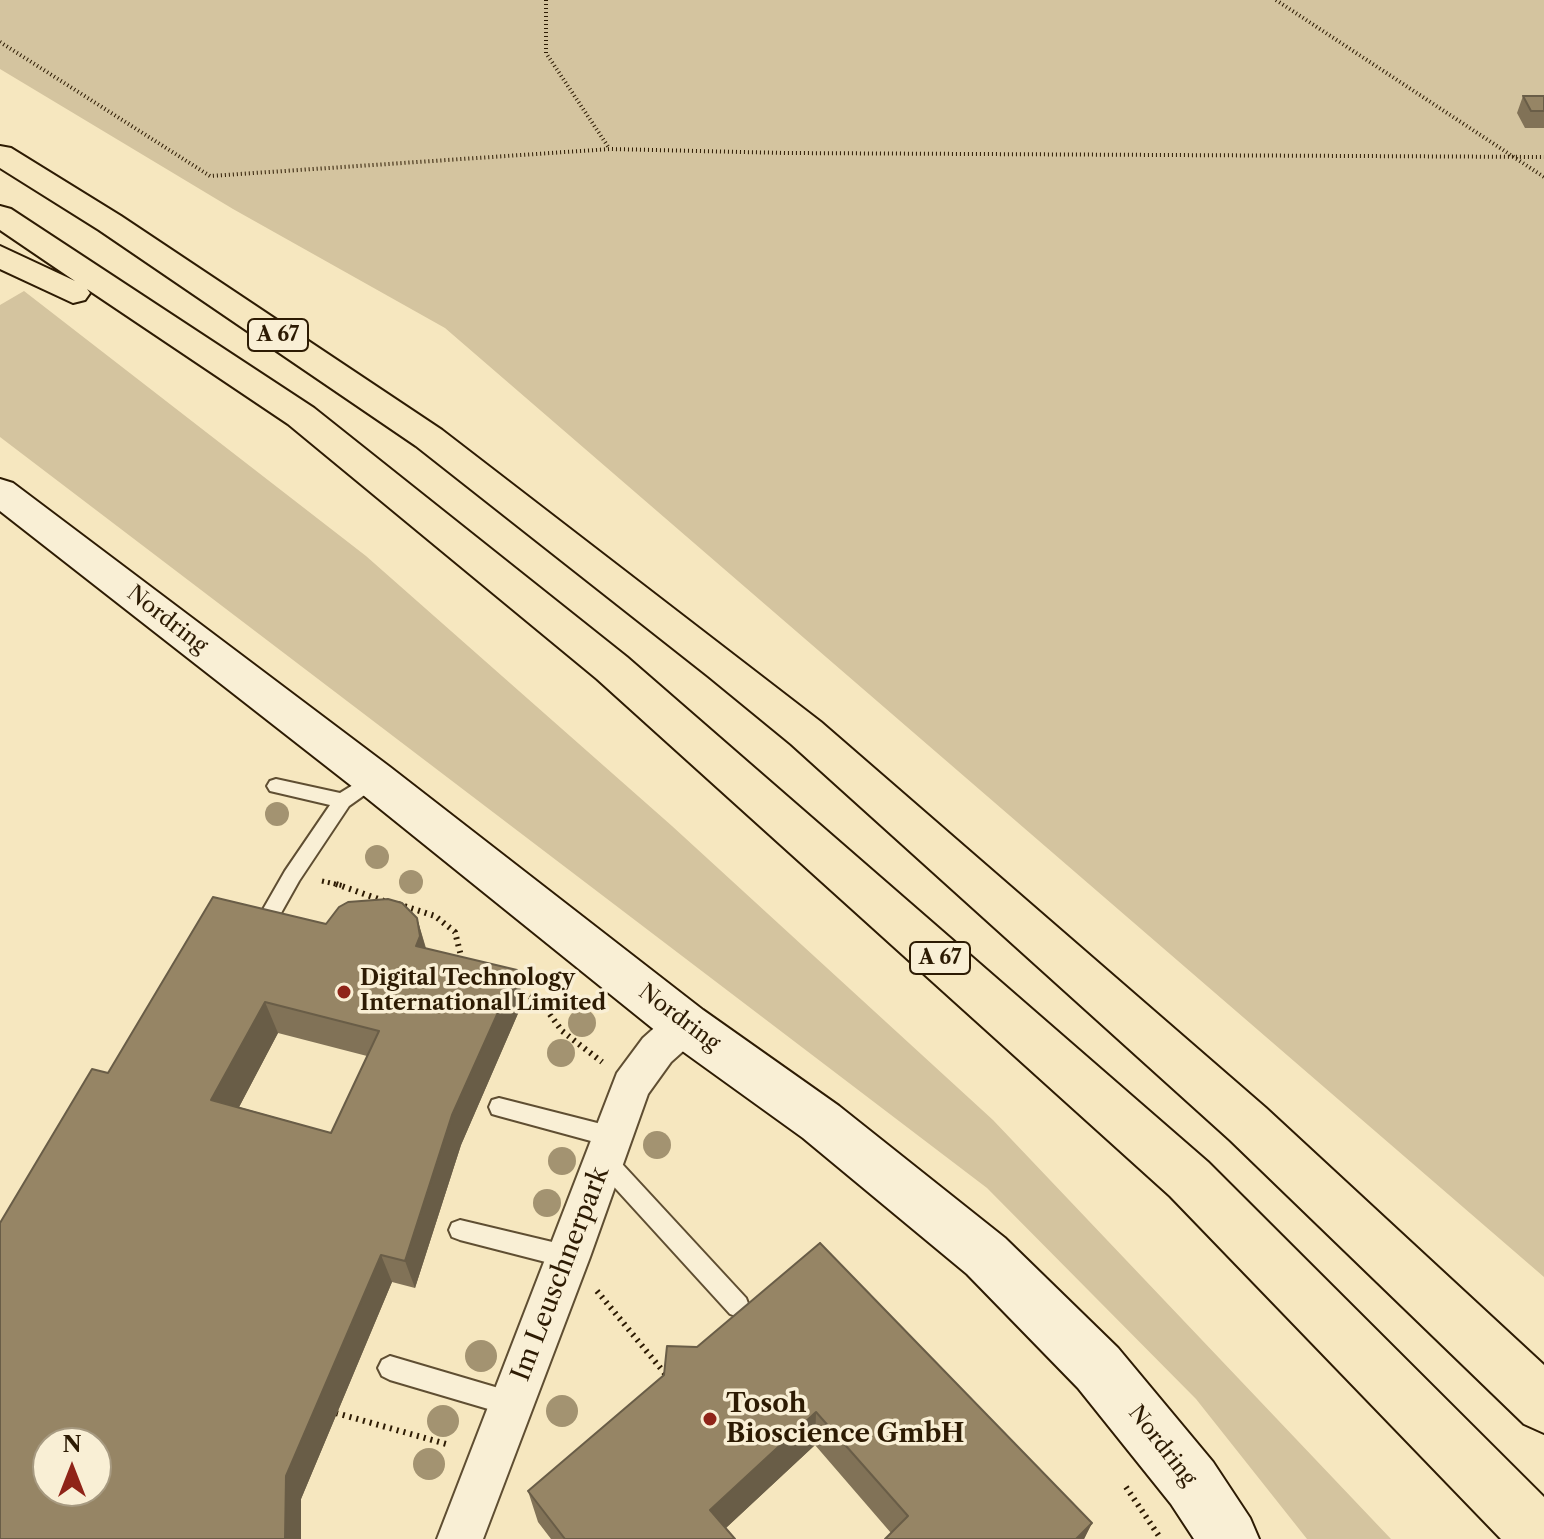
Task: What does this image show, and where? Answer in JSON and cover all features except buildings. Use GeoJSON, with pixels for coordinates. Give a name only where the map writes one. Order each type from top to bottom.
{"type":"FeatureCollection","features":[{"type":"Feature","properties":{"kind":"highway","name":"A 67"},"geometry":{"type":"LineString","coordinates":[[0,155],[110,223],[429,438],[723,665],[806,733],[1248,1124],[1544,1404]]}},
{"type":"Feature","properties":{"kind":"highway","name":"A 67"},"geometry":{"type":"LineString","coordinates":[[0,216],[301,416],[612,668],[1189,1179],[1543,1539]]}},
{"type":"Feature","properties":{"kind":"highway","name":"A 67"},"geometry":{"type":"LineString","coordinates":[[0,256],[301,416]]}},
{"type":"Feature","properties":{"kind":"main road","name":"Nordring"},"geometry":{"type":"LineString","coordinates":[[0,492],[359,790],[821,1122],[986,1256],[1098,1368],[1182,1470],[1229,1539]]}},
{"type":"Feature","properties":{"kind":"street","name":"Im Leuschnerpark"},"geometry":{"type":"LineString","coordinates":[[460,1539],[569,1257],[631,1085],[657,1050],[685,1025]]}},
{"type":"Feature","properties":{"kind":"lane"},"geometry":{"type":"LineString","coordinates":[[276,786],[359,790]]}},
{"type":"Feature","properties":{"kind":"lane"},"geometry":{"type":"LineString","coordinates":[[257,937],[292,876],[359,790]]}},
{"type":"Feature","properties":{"kind":"lane"},"geometry":{"type":"LineString","coordinates":[[499,1107],[608,1148],[738,1306]]}},
{"type":"Feature","properties":{"kind":"lane"},"geometry":{"type":"LineString","coordinates":[[460,1230],[569,1257]]}},
{"type":"Feature","properties":{"kind":"lane"},"geometry":{"type":"LineString","coordinates":[[390,1368],[512,1404]]}},
{"type":"Feature","properties":{"kind":"path"},"geometry":{"type":"LineString","coordinates":[[546,0],[546,53],[610,149]]}},
{"type":"Feature","properties":{"kind":"path"},"geometry":{"type":"LineString","coordinates":[[1276,0],[1544,177]]}},
{"type":"Feature","properties":{"kind":"path"},"geometry":{"type":"LineString","coordinates":[[0,42],[210,176],[610,149],[1544,157]]}},
{"type":"Feature","properties":{"kind":"path"},"geometry":{"type":"LineString","coordinates":[[292,876],[348,887],[371,898],[435,916],[455,932],[462,952],[461,976]]}},
{"type":"Feature","properties":{"kind":"path"},"geometry":{"type":"LineString","coordinates":[[514,989],[541,1002],[562,1031],[631,1085]]}},
{"type":"Feature","properties":{"kind":"path"},"geometry":{"type":"LineString","coordinates":[[569,1257],[671,1381]]}},
{"type":"Feature","properties":{"kind":"path"},"geometry":{"type":"LineString","coordinates":[[336,1413],[492,1457]]}},
{"type":"Feature","properties":{"kind":"shaded area"},"geometry":{"type":"Polygon","coordinates":[[[0,0],[1544,0],[1544,1277],[445,328],[233,209],[0,69],[0,0]]]}},
{"type":"Feature","properties":{"kind":"shaded area"},"geometry":{"type":"Polygon","coordinates":[[[24,291],[366,556],[672,826],[993,1120],[1391,1539],[1307,1539],[1196,1399],[987,1188],[0,437],[0,305],[24,291]]]}},
{"type":"Feature","properties":{"kind":"place","name":"Digital Technology International Limited"},"geometry":{"type":"Point","coordinates":[344,992]}},
{"type":"Feature","properties":{"kind":"place","name":"Tosoh Bioscience GmbH"},"geometry":{"type":"Point","coordinates":[710,1419]}}]}
